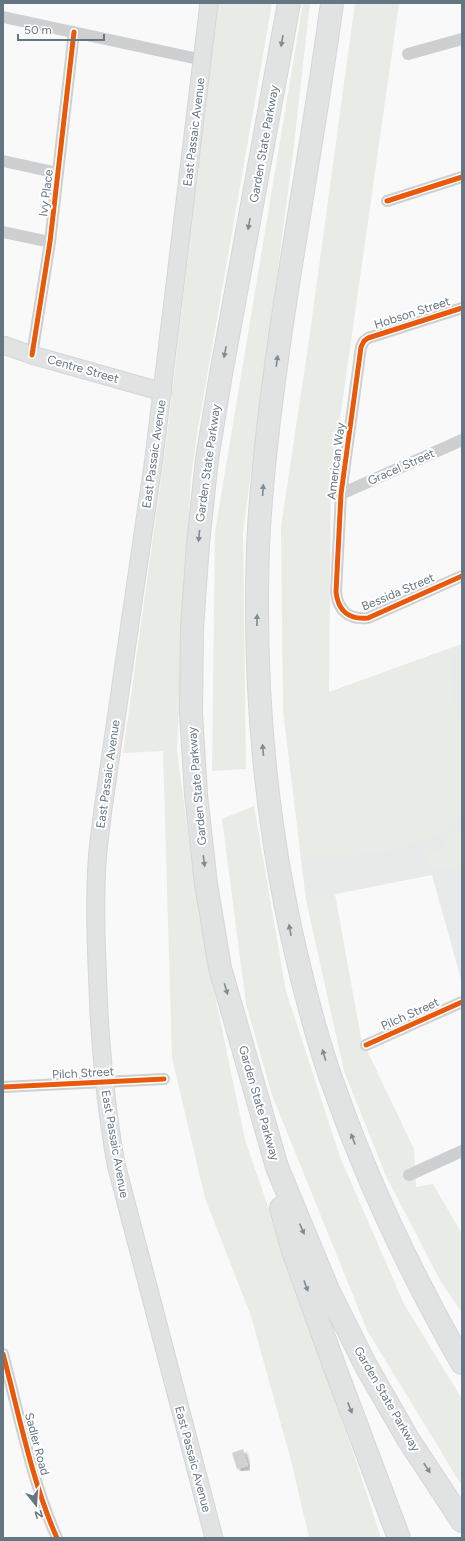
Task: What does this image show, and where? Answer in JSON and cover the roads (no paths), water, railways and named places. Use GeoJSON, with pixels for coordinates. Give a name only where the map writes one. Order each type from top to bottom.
{"type":"FeatureCollection","features":[{"type":"Feature","properties":{"kind":"highway","name":"Garden State Parkway"},"geometry":{"type":"LineString","coordinates":[[289,3],[221,374],[207,458],[198,544],[192,628],[192,713],[196,795],[206,884],[220,968],[277,1167],[328,1290],[366,1366],[408,1439],[462,1521]]}},
{"type":"Feature","properties":{"kind":"highway"},"geometry":{"type":"LineString","coordinates":[[332,3],[286,297],[264,465],[258,546],[257,627],[259,694],[267,788],[278,863],[291,934],[311,1013],[336,1092],[365,1169],[399,1246],[437,1320],[462,1363]]}},
{"type":"Feature","properties":{"kind":"highway"},"geometry":{"type":"LineString","coordinates":[[277,1167],[280,1205],[287,1232],[399,1538]]}},
{"type":"Feature","properties":{"kind":"highway"},"geometry":{"type":"LineString","coordinates":[[365,1169],[462,1334]]}},
{"type":"Feature","properties":{"kind":"main road","name":"East Passaic Avenue"},"geometry":{"type":"LineString","coordinates":[[209,3],[163,392],[104,801],[97,862],[95,913],[104,1082],[108,1123],[122,1193],[214,1538]]}},
{"type":"Feature","properties":{"kind":"main road","name":"Centre Street"},"geometry":{"type":"LineString","coordinates":[[3,345],[32,355],[163,392]]}},
{"type":"Feature","properties":{"kind":"street"},"geometry":{"type":"LineString","coordinates":[[3,17],[202,60]]}},
{"type":"Feature","properties":{"kind":"street","name":"Ivy Place"},"geometry":{"type":"LineString","coordinates":[[32,355],[50,242],[74,32]]}},
{"type":"Feature","properties":{"kind":"street"},"geometry":{"type":"LineString","coordinates":[[408,54],[462,39]]}},
{"type":"Feature","properties":{"kind":"street"},"geometry":{"type":"LineString","coordinates":[[3,161],[58,173]]}},
{"type":"Feature","properties":{"kind":"street"},"geometry":{"type":"LineString","coordinates":[[387,200],[462,177]]}},
{"type":"Feature","properties":{"kind":"street"},"geometry":{"type":"LineString","coordinates":[[3,232],[50,242]]}},
{"type":"Feature","properties":{"kind":"street","name":"Hobson Street"},"geometry":{"type":"LineString","coordinates":[[368,338],[462,308]]}},
{"type":"Feature","properties":{"kind":"street","name":"American Way"},"geometry":{"type":"LineString","coordinates":[[336,589],[341,494],[360,354],[364,341],[368,338]]}},
{"type":"Feature","properties":{"kind":"street","name":"Gracel Street"},"geometry":{"type":"LineString","coordinates":[[341,494],[462,440]]}},
{"type":"Feature","properties":{"kind":"street","name":"Bessida Street"},"geometry":{"type":"LineString","coordinates":[[336,589],[336,600],[345,613],[352,617],[368,618],[462,576]]}},
{"type":"Feature","properties":{"kind":"street","name":"Pilch Street"},"geometry":{"type":"LineString","coordinates":[[366,1045],[462,1002]]}},
{"type":"Feature","properties":{"kind":"street","name":"Pilch Street"},"geometry":{"type":"LineString","coordinates":[[3,1087],[164,1079]]}},
{"type":"Feature","properties":{"kind":"street"},"geometry":{"type":"LineString","coordinates":[[409,1175],[462,1151]]}},
{"type":"Feature","properties":{"kind":"street","name":"Sadler Road"},"geometry":{"type":"LineString","coordinates":[[3,1354],[37,1484],[57,1538]]}}]}
